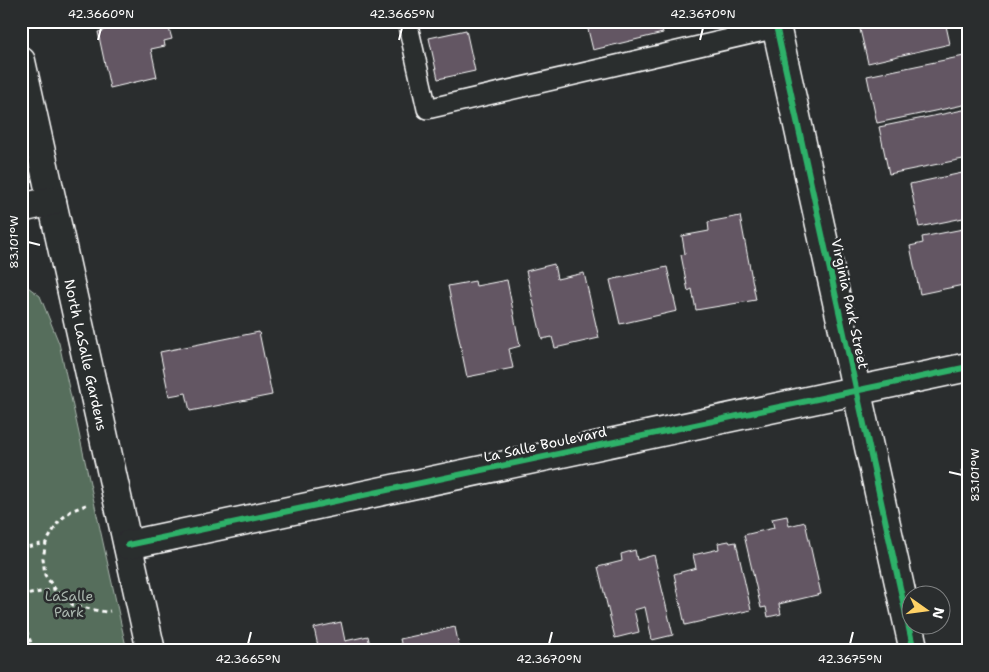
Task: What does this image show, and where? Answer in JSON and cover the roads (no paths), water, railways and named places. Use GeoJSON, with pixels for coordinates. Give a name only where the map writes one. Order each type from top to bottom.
{"type":"FeatureCollection","features":[{"type":"Feature","properties":{"kind":"street","name":"Virginia Park Street"},"geometry":{"type":"LineString","coordinates":[[776,24],[914,651]]}},
{"type":"Feature","properties":{"kind":"street","name":"North LaSalle Gardens"},"geometry":{"type":"LineString","coordinates":[[21,60],[151,651]]}},
{"type":"Feature","properties":{"kind":"street"},"geometry":{"type":"LineString","coordinates":[[21,208],[52,201]]}},
{"type":"Feature","properties":{"kind":"street","name":"La Salle Boulevard"},"geometry":{"type":"LineString","coordinates":[[128,545],[968,366]]}},
{"type":"Feature","properties":{"kind":"lane"},"geometry":{"type":"LineString","coordinates":[[407,21],[427,108],[776,24]]}},
{"type":"Feature","properties":{"kind":"park label","name":"LaSalle Park"},"geometry":{"type":"Point","coordinates":[69,604]}}]}
